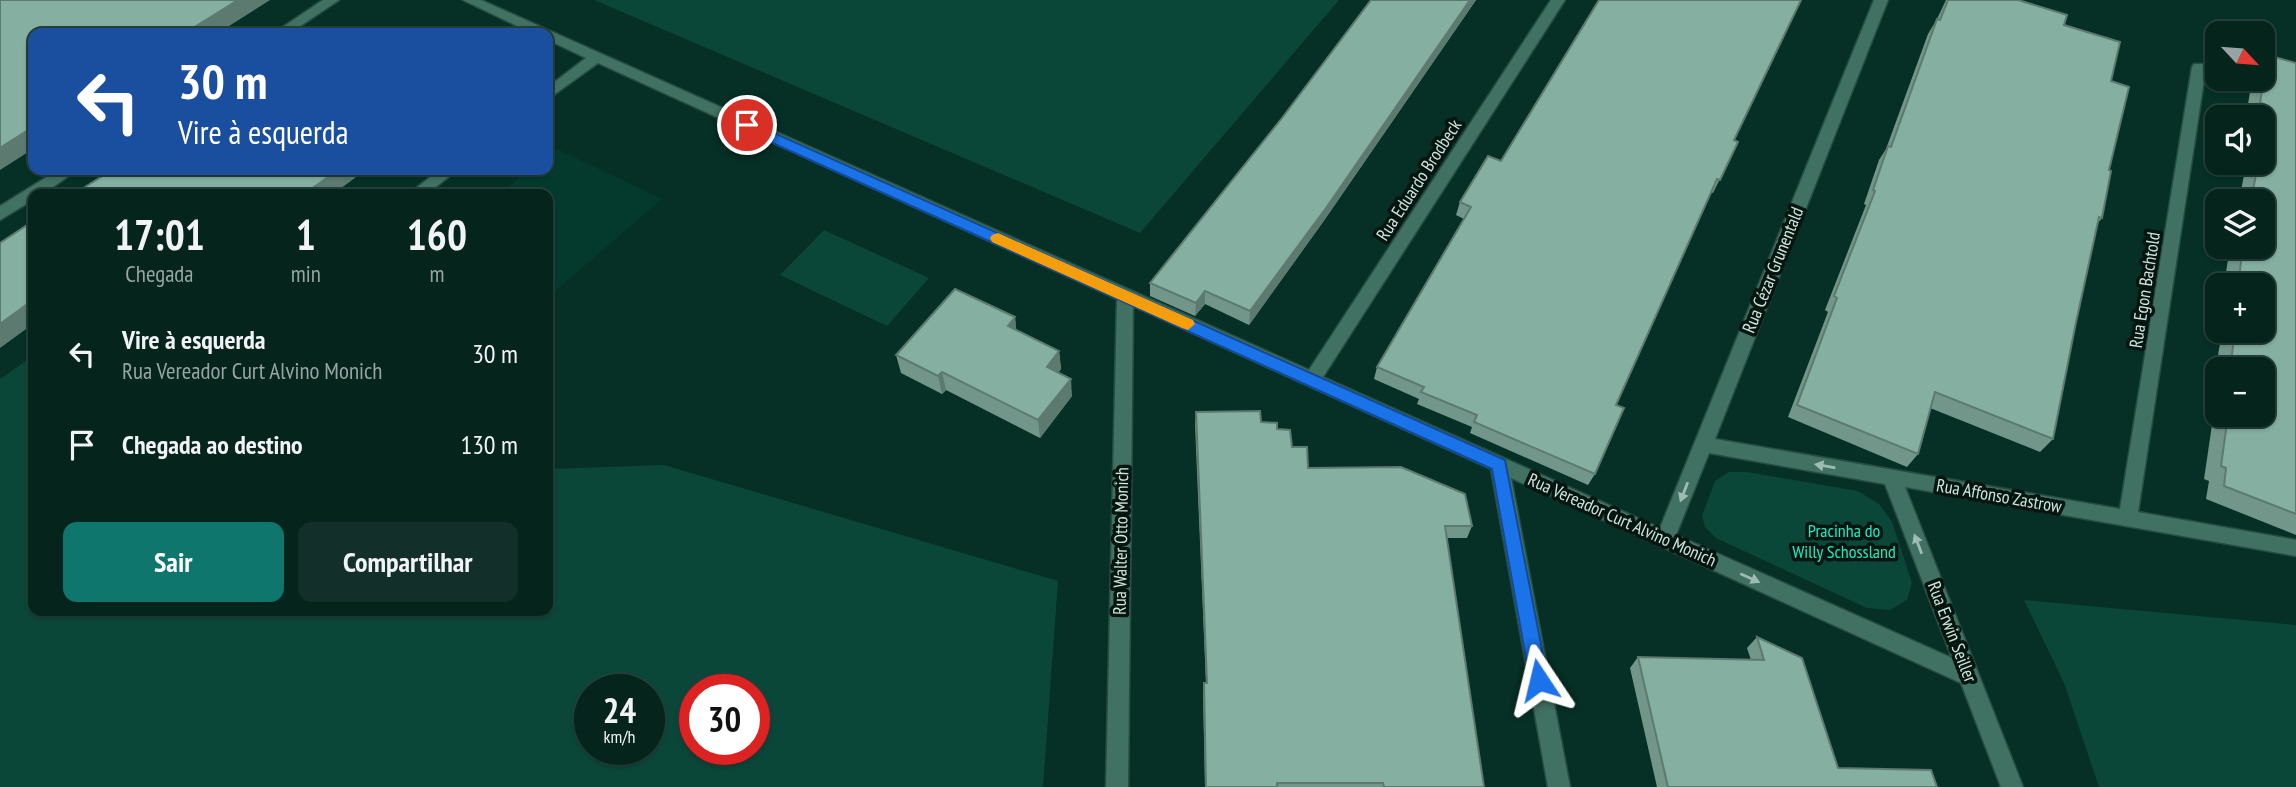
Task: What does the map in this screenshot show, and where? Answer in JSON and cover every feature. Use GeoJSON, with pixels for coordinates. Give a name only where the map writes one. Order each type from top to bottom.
{"type":"FeatureCollection","features":[{"type":"Feature","properties":{"kind":"street"},"geometry":{"type":"LineString","coordinates":[[289,28],[332,0]]}},
{"type":"Feature","properties":{"kind":"street","name":"Rua Vereador Curt Alvino Monich"},"geometry":{"type":"LineString","coordinates":[[470,0],[533,28]]}},
{"type":"Feature","properties":{"kind":"street","name":"Rua Eduardo Brodbeck"},"geometry":{"type":"LineString","coordinates":[[1312,380],[1558,0]]}},
{"type":"Feature","properties":{"kind":"street","name":"Rua Cézar Grunentald"},"geometry":{"type":"LineString","coordinates":[[1665,540],[1881,0]]}},
{"type":"Feature","properties":{"kind":"street","name":"Rua Vereador Curt Alvino Monich"},"geometry":{"type":"LineString","coordinates":[[553,37],[1969,676]]}},
{"type":"Feature","properties":{"kind":"street"},"geometry":{"type":"LineString","coordinates":[[553,90],[596,57]]}},
{"type":"Feature","properties":{"kind":"street","name":"Rua Egon Bachtold"},"geometry":{"type":"LineString","coordinates":[[2128,518],[2199,67]]}},
{"type":"Feature","properties":{"kind":"street"},"geometry":{"type":"LineString","coordinates":[[39,189],[61,175]]}},
{"type":"Feature","properties":{"kind":"street"},"geometry":{"type":"LineString","coordinates":[[424,189],[442,175]]}},
{"type":"Feature","properties":{"kind":"street"},"geometry":{"type":"LineString","coordinates":[[0,214],[28,196]]}},
{"type":"Feature","properties":{"kind":"street","name":"Rua Walter Otto Monich"},"geometry":{"type":"LineString","coordinates":[[1117,787],[1125,296]]}},
{"type":"Feature","properties":{"kind":"street","name":"Rua Affonso Zastrow"},"geometry":{"type":"LineString","coordinates":[[1702,444],[2296,548]]}},
{"type":"Feature","properties":{"kind":"street"},"geometry":{"type":"LineString","coordinates":[[1499,465],[1559,787]]}},
{"type":"Feature","properties":{"kind":"street","name":"Rua Erwin Seiller"},"geometry":{"type":"LineString","coordinates":[[1892,477],[2012,787]]}},
{"type":"Feature","properties":{"kind":"shaded area"},"geometry":{"type":"Polygon","coordinates":[[[557,149],[662,199],[553,293],[553,189],[505,189],[524,175],[553,175],[553,152],[557,149]]]}},
{"type":"Feature","properties":{"kind":"green space"},"geometry":{"type":"Polygon","coordinates":[[[594,0],[1339,0],[1140,233],[594,0]]]}},
{"type":"Feature","properties":{"kind":"green space"},"geometry":{"type":"Polygon","coordinates":[[[824,230],[929,278],[887,326],[780,275],[824,230]]]}},
{"type":"Feature","properties":{"kind":"green space"},"geometry":{"type":"Polygon","coordinates":[[[28,359],[28,616],[553,616],[553,469],[664,465],[1058,581],[1043,787],[0,787],[0,379],[28,359]]]}},
{"type":"Feature","properties":{"kind":"green space","name":"Pracinha do Willy Schossland"},"geometry":{"type":"Polygon","coordinates":[[[1729,472],[1747,472],[1858,491],[1879,504],[1892,522],[1912,583],[1907,600],[1890,610],[1867,608],[1716,538],[1705,527],[1702,516],[1715,481],[1729,472]]]}},
{"type":"Feature","properties":{"kind":"green space"},"geometry":{"type":"Polygon","coordinates":[[[2024,600],[2296,625],[2296,787],[2099,787],[2064,683],[2024,600]]]}},
{"type":"Feature","properties":{"kind":"building"},"geometry":{"type":"Polygon","coordinates":[[[0,0],[238,0],[193,28],[28,28],[28,130],[0,148],[0,0]]]}},
{"type":"Feature","properties":{"kind":"building"},"geometry":{"type":"Polygon","coordinates":[[[1371,0],[1470,0],[1326,208],[1250,311],[1205,291],[1196,303],[1150,283],[1282,118],[1371,0]]]}},
{"type":"Feature","properties":{"kind":"building"},"geometry":{"type":"Polygon","coordinates":[[[1599,0],[1801,0],[1734,140],[1738,142],[1720,180],[1717,179],[1616,405],[1624,408],[1595,474],[1474,422],[1477,415],[1421,392],[1424,387],[1377,367],[1471,207],[1460,202],[1488,156],[1501,161],[1599,0]]]}},
{"type":"Feature","properties":{"kind":"building"},"geometry":{"type":"Polygon","coordinates":[[[1948,0],[2018,0],[2067,15],[2064,25],[2120,42],[2111,81],[2129,87],[2109,170],[2111,171],[2102,218],[2099,217],[2075,327],[2053,439],[1935,392],[1918,454],[1797,405],[1837,298],[1834,296],[1875,191],[1873,190],[1888,146],[1891,147],[1937,19],[1940,20],[1948,0]]]}},
{"type":"Feature","properties":{"kind":"building"},"geometry":{"type":"Polygon","coordinates":[[[2275,57],[2296,63],[2296,514],[2224,486],[2226,468],[2221,466],[2226,427],[2275,427],[2275,357],[2232,357],[2233,343],[2275,343],[2275,273],[2240,273],[2241,259],[2275,259],[2275,189],[2253,189],[2256,175],[2275,175],[2275,105],[2260,103],[2262,91],[2275,91],[2275,57]]]}},
{"type":"Feature","properties":{"kind":"building"},"geometry":{"type":"Polygon","coordinates":[[[104,175],[331,175],[311,189],[82,189],[104,175]]]}},
{"type":"Feature","properties":{"kind":"building"},"geometry":{"type":"Polygon","coordinates":[[[28,224],[28,304],[0,324],[0,243],[28,224]]]}},
{"type":"Feature","properties":{"kind":"building"},"geometry":{"type":"Polygon","coordinates":[[[955,289],[1015,317],[1008,326],[1059,351],[1047,367],[1071,379],[1038,420],[942,372],[938,376],[896,355],[955,289]]]}},
{"type":"Feature","properties":{"kind":"building"},"geometry":{"type":"Polygon","coordinates":[[[1260,411],[1261,422],[1277,423],[1277,429],[1290,430],[1292,447],[1307,447],[1308,468],[1401,467],[1465,494],[1472,526],[1445,526],[1484,787],[1277,783],[1277,787],[1206,787],[1204,683],[1207,683],[1196,412],[1260,411]]]}},
{"type":"Feature","properties":{"kind":"building"},"geometry":{"type":"Polygon","coordinates":[[[1757,637],[1802,658],[1838,768],[1931,770],[1937,787],[1668,787],[1638,657],[1764,660],[1757,637]]]}},
{"type":"Feature","properties":{"kind":"slow traffic"},"geometry":{"type":"LineString","coordinates":[[998,238],[1188,324]]}},
{"type":"Feature","properties":{"kind":"route"},"geometry":{"type":"LineString","coordinates":[[747,125],[1499,465],[1539,680]]}}]}
